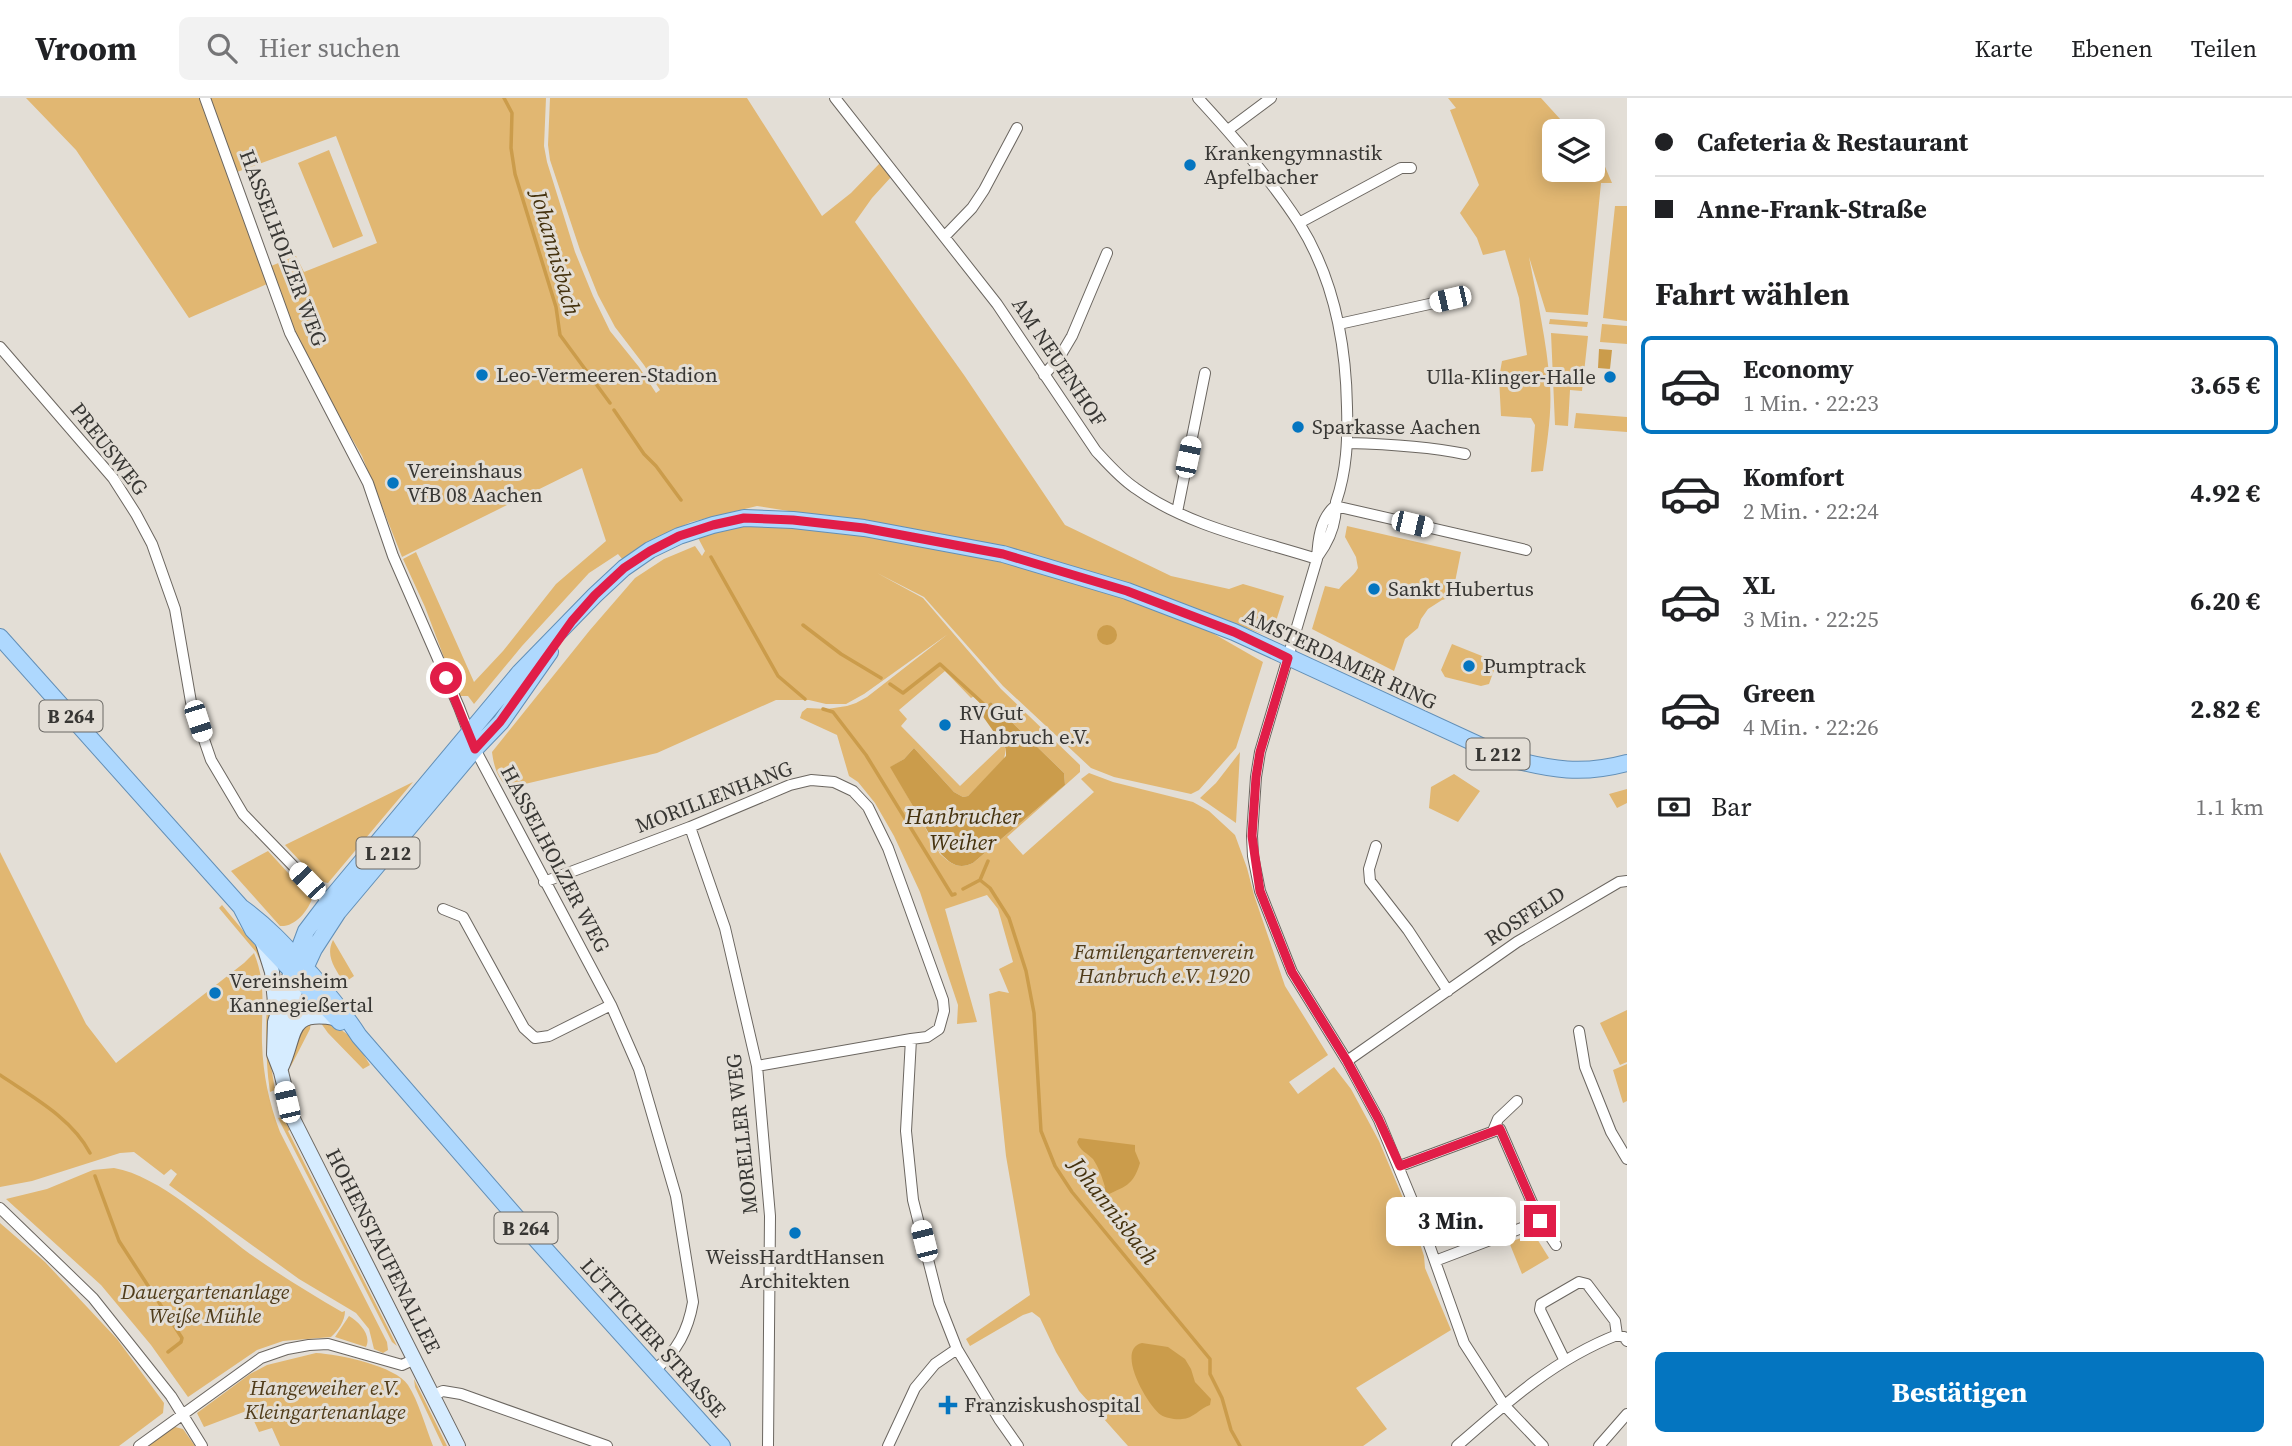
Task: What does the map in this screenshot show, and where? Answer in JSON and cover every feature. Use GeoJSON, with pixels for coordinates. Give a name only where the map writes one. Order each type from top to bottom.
{"type":"FeatureCollection","features":[{"type":"Feature","properties":{"kind":"main road","name":"AMSTERDAMER RING"},"geometry":{"type":"LineString","coordinates":[[298,969],[314,948],[333,907],[472,741],[520,672],[595,595],[624,568],[679,536],[744,518],[864,528],[1003,554],[1127,591],[1234,632],[1507,758],[1541,767],[1574,771],[1627,763]]}},
{"type":"Feature","properties":{"kind":"main road","name":"LÜTTICHER STRASSE"},"geometry":{"type":"LineString","coordinates":[[0,637],[240,907],[253,930],[347,1017],[359,1036],[517,1218],[722,1446]]}},
{"type":"Feature","properties":{"kind":"main road","name":"LÜTTICHER STRASSE"},"geometry":{"type":"LineString","coordinates":[[240,907],[261,920],[335,1018],[359,1036]]}},
{"type":"Feature","properties":{"kind":"main road"},"geometry":{"type":"LineString","coordinates":[[262,939],[275,985],[275,1022]]}},
{"type":"Feature","properties":{"kind":"main road","name":"HOHENSTAUFENALLEE"},"geometry":{"type":"LineString","coordinates":[[298,969],[275,1022],[274,1054],[281,1070],[292,1117],[457,1446]]}},
{"type":"Feature","properties":{"kind":"main road","name":"HOHENSTAUFENALLEE"},"geometry":{"type":"LineString","coordinates":[[281,1070],[284,1031],[298,969]]}},
{"type":"Feature","properties":{"kind":"main road"},"geometry":{"type":"LineString","coordinates":[[281,1070],[293,1029],[299,1023],[312,1016],[335,1018]]}},
{"type":"Feature","properties":{"kind":"street","name":"HASSELHOLZER WEG"},"geometry":{"type":"LineString","coordinates":[[205,98],[290,333],[368,483],[393,556],[472,741],[611,1005],[639,1069],[676,1196],[693,1302],[686,1332],[676,1348],[655,1370]]}},
{"type":"Feature","properties":{"kind":"street","name":"AM NEUENHOF"},"geometry":{"type":"LineString","coordinates":[[835,98],[946,236],[997,304],[1096,451],[1115,471],[1135,488],[1177,512],[1317,559]]}},
{"type":"Feature","properties":{"kind":"street"},"geometry":{"type":"LineString","coordinates":[[1198,98],[1228,130],[1298,223],[1322,270],[1339,324],[1347,384],[1348,443],[1335,518],[1326,544],[1317,559],[1265,733],[1256,777],[1252,836],[1260,891],[1292,972],[1347,1061],[1400,1166],[1464,1343],[1504,1405],[1543,1446]]}},
{"type":"Feature","properties":{"kind":"street"},"geometry":{"type":"LineString","coordinates":[[1228,130],[1271,98]]}},
{"type":"Feature","properties":{"kind":"street"},"geometry":{"type":"LineString","coordinates":[[946,236],[972,208],[984,190],[1017,128]]}},
{"type":"Feature","properties":{"kind":"street"},"geometry":{"type":"LineString","coordinates":[[1298,223],[1401,168],[1411,167]]}},
{"type":"Feature","properties":{"kind":"street"},"geometry":{"type":"LineString","coordinates":[[1044,375],[1059,358],[1072,336],[1107,253]]}},
{"type":"Feature","properties":{"kind":"street"},"geometry":{"type":"LineString","coordinates":[[1339,324],[1461,297]]}},
{"type":"Feature","properties":{"kind":"street","name":"PREUSWEG"},"geometry":{"type":"LineString","coordinates":[[0,347],[113,478],[135,514],[152,544],[175,609],[191,702],[211,760],[243,814],[333,907]]}},
{"type":"Feature","properties":{"kind":"street"},"geometry":{"type":"LineString","coordinates":[[1177,512],[1205,373]]}},
{"type":"Feature","properties":{"kind":"street"},"geometry":{"type":"LineString","coordinates":[[1348,443],[1441,449],[1465,454]]}},
{"type":"Feature","properties":{"kind":"street"},"geometry":{"type":"LineString","coordinates":[[1335,506],[1526,550]]}},
{"type":"Feature","properties":{"kind":"street","name":"MORILLENHANG"},"geometry":{"type":"LineString","coordinates":[[544,881],[690,827],[790,785],[811,780],[834,782],[853,791],[868,807],[888,848],[943,1000],[944,1011],[939,1029],[927,1037],[911,1039]]}},
{"type":"Feature","properties":{"kind":"street","name":"MORELLER WEG"},"geometry":{"type":"LineString","coordinates":[[690,827],[725,928],[757,1066],[770,1216],[768,1446]]}},
{"type":"Feature","properties":{"kind":"street"},"geometry":{"type":"LineString","coordinates":[[1376,846],[1369,869],[1370,881],[1408,930],[1448,991]]}},
{"type":"Feature","properties":{"kind":"street","name":"ROSFELD"},"geometry":{"type":"LineString","coordinates":[[1347,1061],[1530,934],[1619,882],[1627,881]]}},
{"type":"Feature","properties":{"kind":"street"},"geometry":{"type":"LineString","coordinates":[[443,909],[463,918],[524,1028],[535,1038],[549,1036],[611,1005]]}},
{"type":"Feature","properties":{"kind":"street"},"geometry":{"type":"LineString","coordinates":[[1579,1031],[1585,1067],[1611,1132],[1627,1159]]}},
{"type":"Feature","properties":{"kind":"street"},"geometry":{"type":"LineString","coordinates":[[757,1066],[911,1039],[906,1131],[914,1200],[939,1303],[957,1349],[1018,1446]]}},
{"type":"Feature","properties":{"kind":"street"},"geometry":{"type":"LineString","coordinates":[[1493,1131],[1498,1119],[1517,1101]]}},
{"type":"Feature","properties":{"kind":"street"},"geometry":{"type":"LineString","coordinates":[[1400,1166],[1500,1129],[1540,1221],[1556,1245]]}},
{"type":"Feature","properties":{"kind":"street"},"geometry":{"type":"LineString","coordinates":[[0,1208],[93,1298],[141,1356],[183,1414],[202,1446]]}},
{"type":"Feature","properties":{"kind":"street"},"geometry":{"type":"LineString","coordinates":[[1435,1261],[1540,1221]]}},
{"type":"Feature","properties":{"kind":"street"},"geometry":{"type":"LineString","coordinates":[[1457,1446],[1504,1405],[1564,1359],[1622,1338],[1615,1321],[1587,1283],[1579,1282],[1541,1304],[1540,1310],[1564,1359]]}},
{"type":"Feature","properties":{"kind":"street"},"geometry":{"type":"LineString","coordinates":[[139,1446],[261,1358],[287,1349],[328,1344],[402,1365],[415,1359]]}},
{"type":"Feature","properties":{"kind":"street"},"geometry":{"type":"LineString","coordinates":[[888,1446],[920,1382],[935,1364],[957,1349]]}},
{"type":"Feature","properties":{"kind":"street"},"geometry":{"type":"LineString","coordinates":[[433,1395],[443,1391],[461,1394],[607,1446]]}},
{"type":"Feature","properties":{"kind":"street"},"geometry":{"type":"LineString","coordinates":[[1599,1446],[1627,1414]]}},
{"type":"Feature","properties":{"kind":"green space"},"geometry":{"type":"Polygon","coordinates":[[[26,98],[202,98],[267,284],[189,318],[76,150],[26,98]]]}},
{"type":"Feature","properties":{"kind":"green space"},"geometry":{"type":"Polygon","coordinates":[[[210,98],[546,98],[544,146],[547,162],[575,252],[610,331],[656,393],[660,390],[615,327],[598,295],[580,250],[550,160],[550,98],[747,98],[822,216],[851,193],[881,162],[892,176],[855,222],[964,375],[1065,525],[1171,576],[1229,589],[1243,584],[1284,596],[1271,637],[1133,587],[846,520],[757,506],[691,522],[661,536],[623,560],[618,554],[589,573],[522,646],[474,704],[468,696],[460,696],[457,692],[425,607],[403,559],[416,552],[474,682],[503,651],[556,584],[606,541],[582,468],[402,557],[362,456],[318,380],[296,335],[271,266],[296,256],[304,272],[377,243],[336,136],[237,172],[210,98]]]}},
{"type":"Feature","properties":{"kind":"green space"},"geometry":{"type":"Polygon","coordinates":[[[1448,98],[1541,98],[1560,119],[1542,119],[1542,182],[1605,182],[1605,167],[1612,183],[1601,183],[1588,315],[1546,312],[1529,257],[1550,385],[1550,417],[1543,471],[1531,472],[1535,425],[1531,418],[1501,416],[1499,378],[1502,361],[1527,355],[1519,298],[1505,250],[1483,255],[1477,238],[1460,213],[1479,185],[1450,110],[1456,108],[1448,98]]]}},
{"type":"Feature","properties":{"kind":"green space"},"geometry":{"type":"Polygon","coordinates":[[[329,150],[363,236],[333,248],[298,163],[329,150]]]}},
{"type":"Feature","properties":{"kind":"green space"},"geometry":{"type":"Polygon","coordinates":[[[1615,206],[1627,206],[1627,321],[1603,318],[1615,206]]]}},
{"type":"Feature","properties":{"kind":"green space"},"geometry":{"type":"Polygon","coordinates":[[[1550,319],[1588,322],[1587,327],[1549,324],[1550,319]]]}},
{"type":"Feature","properties":{"kind":"green space"},"geometry":{"type":"Polygon","coordinates":[[[1602,324],[1627,326],[1627,344],[1600,342],[1602,324]]]}},
{"type":"Feature","properties":{"kind":"green space"},"geometry":{"type":"Polygon","coordinates":[[[1551,333],[1588,336],[1582,391],[1570,390],[1568,426],[1555,425],[1551,333]]]}},
{"type":"Feature","properties":{"kind":"green space"},"geometry":{"type":"Polygon","coordinates":[[[1576,413],[1627,417],[1627,432],[1574,428],[1576,413]]]}},
{"type":"Feature","properties":{"kind":"green space","name":"Familengartenverein Hanbruch e.V. 1920"},"geometry":{"type":"Polygon","coordinates":[[[749,525],[791,525],[1001,560],[1127,597],[1202,627],[1263,662],[1236,748],[1199,790],[1191,794],[1114,777],[1091,768],[1003,686],[924,597],[877,573],[923,598],[1001,689],[1080,765],[1080,772],[1007,837],[1023,855],[1094,792],[1081,779],[1089,773],[1113,782],[1193,802],[1209,811],[1235,835],[1285,986],[1328,1055],[1289,1082],[1298,1094],[1334,1067],[1351,1089],[1379,1141],[1413,1222],[1425,1268],[1451,1330],[1356,1388],[1387,1429],[1363,1446],[1128,1446],[1079,1391],[1040,1318],[1032,1312],[970,1346],[966,1339],[1030,1295],[1006,1156],[989,994],[999,991],[1009,993],[999,969],[1013,962],[998,909],[987,895],[945,909],[977,1022],[957,1024],[958,1005],[920,892],[894,836],[875,803],[858,782],[849,776],[837,735],[800,718],[807,708],[847,706],[867,697],[948,634],[846,704],[776,700],[657,753],[507,787],[496,771],[492,752],[635,578],[664,559],[695,546],[702,556],[705,551],[697,536],[749,525]],[[945,671],[899,710],[907,719],[901,726],[960,786],[1003,745],[1006,749],[1004,759],[968,796],[963,797],[954,792],[914,748],[904,759],[891,767],[940,854],[959,866],[973,863],[1065,785],[1064,773],[991,702],[979,711],[983,707],[974,696],[971,698],[945,671]]]}},
{"type":"Feature","properties":{"kind":"green space"},"geometry":{"type":"Polygon","coordinates":[[[1347,526],[1461,552],[1452,597],[1428,609],[1418,628],[1405,639],[1394,671],[1312,629],[1325,586],[1339,589],[1358,568],[1356,557],[1345,537],[1347,526]]]}},
{"type":"Feature","properties":{"kind":"green space","name":"Pumptrack"},"geometry":{"type":"Polygon","coordinates":[[[1452,644],[1497,662],[1489,684],[1481,686],[1445,677],[1441,670],[1452,644]]]}},
{"type":"Feature","properties":{"kind":"green space"},"geometry":{"type":"Polygon","coordinates":[[[1240,752],[1236,823],[1200,798],[1216,783],[1240,752]]]}},
{"type":"Feature","properties":{"kind":"green space"},"geometry":{"type":"Polygon","coordinates":[[[1454,774],[1480,791],[1458,822],[1429,808],[1431,787],[1454,774]]]}},
{"type":"Feature","properties":{"kind":"green space"},"geometry":{"type":"Polygon","coordinates":[[[413,782],[328,883],[319,881],[285,845],[413,782]]]}},
{"type":"Feature","properties":{"kind":"green space"},"geometry":{"type":"Polygon","coordinates":[[[1627,789],[1627,803],[1617,808],[1609,794],[1627,789]]]}},
{"type":"Feature","properties":{"kind":"green space"},"geometry":{"type":"Polygon","coordinates":[[[268,851],[312,899],[300,918],[285,926],[280,926],[231,871],[268,851]]]}},
{"type":"Feature","properties":{"kind":"green space"},"geometry":{"type":"Polygon","coordinates":[[[0,852],[86,1024],[116,1063],[254,953],[261,976],[262,1043],[267,1089],[276,1121],[387,1342],[388,1350],[383,1353],[374,1349],[369,1329],[356,1313],[299,1279],[169,1185],[177,1174],[171,1169],[164,1175],[134,1152],[120,1153],[32,1181],[0,1187],[0,852]]]}},
{"type":"Feature","properties":{"kind":"green space"},"geometry":{"type":"Polygon","coordinates":[[[222,905],[260,951],[264,969],[256,952],[219,908],[222,905]]]}},
{"type":"Feature","properties":{"kind":"green space"},"geometry":{"type":"Polygon","coordinates":[[[333,940],[354,976],[344,983],[331,957],[333,940]]]}},
{"type":"Feature","properties":{"kind":"green space"},"geometry":{"type":"Polygon","coordinates":[[[271,987],[270,1060],[275,1090],[270,1092],[266,1030],[267,993],[271,987]]]}},
{"type":"Feature","properties":{"kind":"green space"},"geometry":{"type":"Polygon","coordinates":[[[1627,1010],[1627,1062],[1620,1065],[1600,1023],[1627,1010]]]}},
{"type":"Feature","properties":{"kind":"green space"},"geometry":{"type":"Polygon","coordinates":[[[318,1019],[337,1027],[354,1039],[370,1065],[363,1069],[318,1019]]]}},
{"type":"Feature","properties":{"kind":"green space"},"geometry":{"type":"Polygon","coordinates":[[[311,1020],[310,1029],[291,1066],[294,1037],[311,1020]]]}},
{"type":"Feature","properties":{"kind":"green space"},"geometry":{"type":"Polygon","coordinates":[[[1627,1064],[1627,1101],[1623,1103],[1613,1070],[1627,1064]]]}},
{"type":"Feature","properties":{"kind":"green space"},"geometry":{"type":"Polygon","coordinates":[[[282,1117],[397,1346],[392,1342],[278,1118],[282,1117]]]}},
{"type":"Feature","properties":{"kind":"green space","name":"Dauergartenanlage Weiße Mühle"},"geometry":{"type":"Polygon","coordinates":[[[114,1168],[131,1173],[167,1191],[261,1262],[342,1312],[345,1311],[339,1329],[331,1337],[283,1341],[257,1350],[188,1397],[151,1345],[101,1285],[6,1199],[47,1189],[93,1170],[114,1168]]]}},
{"type":"Feature","properties":{"kind":"green space"},"geometry":{"type":"Polygon","coordinates":[[[0,1223],[45,1262],[117,1339],[164,1403],[163,1413],[119,1446],[0,1446],[0,1223]]]}},
{"type":"Feature","properties":{"kind":"green space"},"geometry":{"type":"Polygon","coordinates":[[[1534,1234],[1549,1258],[1522,1274],[1509,1242],[1534,1234]]]}},
{"type":"Feature","properties":{"kind":"green space"},"geometry":{"type":"Polygon","coordinates":[[[349,1316],[366,1334],[366,1347],[335,1337],[349,1316]]]}},
{"type":"Feature","properties":{"kind":"green space","name":"Hangeweiher e.V. Kleingartenanlage"},"geometry":{"type":"Polygon","coordinates":[[[316,1353],[366,1362],[402,1378],[415,1398],[433,1446],[280,1446],[272,1428],[259,1432],[249,1410],[204,1427],[197,1413],[250,1374],[267,1365],[316,1353]]]}},
{"type":"Feature","properties":{"kind":"green space"},"geometry":{"type":"Polygon","coordinates":[[[414,1379],[447,1446],[443,1446],[415,1387],[414,1379]]]}},
{"type":"Feature","properties":{"kind":"green space"},"geometry":{"type":"Polygon","coordinates":[[[175,1427],[183,1429],[195,1446],[146,1446],[175,1427]]]}},
{"type":"Feature","properties":{"kind":"water"},"geometry":{"type":"Polygon","coordinates":[[[1599,349],[1612,350],[1610,369],[1598,368],[1599,349]]]}},
{"type":"Feature","properties":{"kind":"water"},"geometry":{"type":"Polygon","coordinates":[[[1107,625],[1114,628],[1117,635],[1114,642],[1107,645],[1100,642],[1097,635],[1100,628],[1107,625]]]}},
{"type":"Feature","properties":{"kind":"water","name":"Hanbrucher Weiher"},"geometry":{"type":"Polygon","coordinates":[[[991,702],[1064,773],[1065,785],[973,863],[959,866],[941,854],[890,767],[904,759],[914,748],[954,792],[963,797],[968,796],[1006,756],[1006,749],[979,711],[991,702]]]}},
{"type":"Feature","properties":{"kind":"water"},"geometry":{"type":"Polygon","coordinates":[[[1079,1138],[1135,1145],[1140,1163],[1129,1183],[1100,1199],[1098,1197],[1105,1187],[1103,1180],[1093,1159],[1078,1145],[1079,1138]]]}},
{"type":"Feature","properties":{"kind":"water"},"geometry":{"type":"Polygon","coordinates":[[[1142,1343],[1168,1347],[1185,1359],[1195,1382],[1211,1399],[1210,1405],[1186,1419],[1161,1415],[1148,1400],[1132,1366],[1134,1347],[1142,1343]]]}},
{"type":"Feature","properties":{"kind":"waterway","name":"Johannisbach"},"geometry":{"type":"LineString","coordinates":[[504,98],[512,113],[511,148],[515,174],[556,307],[560,335],[610,403]]}},
{"type":"Feature","properties":{"kind":"waterway","name":"Johannisbach"},"geometry":{"type":"LineString","coordinates":[[614,410],[644,454],[681,500]]}},
{"type":"Feature","properties":{"kind":"waterway","name":"Johannisbach"},"geometry":{"type":"LineString","coordinates":[[711,557],[778,676],[805,699]]}},
{"type":"Feature","properties":{"kind":"waterway"},"geometry":{"type":"LineString","coordinates":[[803,625],[841,654],[881,678]]}},
{"type":"Feature","properties":{"kind":"waterway"},"geometry":{"type":"LineString","coordinates":[[890,684],[903,693],[940,664],[988,708]]}},
{"type":"Feature","properties":{"kind":"waterway","name":"Johannisbach"},"geometry":{"type":"LineString","coordinates":[[823,709],[833,712],[866,755],[952,895],[955,894]]}},
{"type":"Feature","properties":{"kind":"waterway"},"geometry":{"type":"LineString","coordinates":[[980,880],[988,861]]}},
{"type":"Feature","properties":{"kind":"waterway","name":"Johannisbach"},"geometry":{"type":"LineString","coordinates":[[963,889],[980,880],[990,888],[1009,918],[1026,971],[1034,1013],[1041,1131],[1055,1166],[1072,1192],[1210,1359],[1210,1374],[1222,1398],[1231,1430],[1240,1446]]}},
{"type":"Feature","properties":{"kind":"waterway"},"geometry":{"type":"LineString","coordinates":[[0,1075],[62,1118],[90,1153]]}},
{"type":"Feature","properties":{"kind":"waterway"},"geometry":{"type":"LineString","coordinates":[[95,1176],[119,1241],[182,1338],[181,1342],[168,1352]]}},
{"type":"Feature","properties":{"kind":"place","name":"Krankengymnastik Apfelbacher"},"geometry":{"type":"Point","coordinates":[1190,165]}},
{"type":"Feature","properties":{"kind":"place","name":"Leo-Vermeeren-Stadion"},"geometry":{"type":"Point","coordinates":[482,375]}},
{"type":"Feature","properties":{"kind":"place","name":"Ulla-Klinger-Halle"},"geometry":{"type":"Point","coordinates":[1610,377]}},
{"type":"Feature","properties":{"kind":"place","name":"Sparkasse Aachen"},"geometry":{"type":"Point","coordinates":[1298,427]}},
{"type":"Feature","properties":{"kind":"place","name":"Vereinshaus VfB 08 Aachen"},"geometry":{"type":"Point","coordinates":[393,483]}},
{"type":"Feature","properties":{"kind":"place","name":"Sankt Hubertus"},"geometry":{"type":"Point","coordinates":[1374,589]}},
{"type":"Feature","properties":{"kind":"place","name":"Pumptrack"},"geometry":{"type":"Point","coordinates":[1469,666]}},
{"type":"Feature","properties":{"kind":"place","name":"RV Gut Hanbruch e.V."},"geometry":{"type":"Point","coordinates":[945,725]}},
{"type":"Feature","properties":{"kind":"place","name":"Vereinsheim Kannegießertal"},"geometry":{"type":"Point","coordinates":[215,993]}},
{"type":"Feature","properties":{"kind":"place","name":"WeissHardtHansen Architekten"},"geometry":{"type":"Point","coordinates":[795,1233]}},
{"type":"Feature","properties":{"kind":"place","name":"Franziskushospital"},"geometry":{"type":"Point","coordinates":[948,1405]}},
{"type":"Feature","properties":{"kind":"route"},"geometry":{"type":"LineString","coordinates":[[446,678],[475,749],[520,696],[572,621],[624,568],[679,536],[744,518],[864,528],[1003,554],[1127,591],[1265,646],[1288,658],[1260,752],[1252,836],[1253,856],[1260,891],[1292,972],[1347,1061],[1400,1166],[1500,1129],[1540,1221]]}}]}
